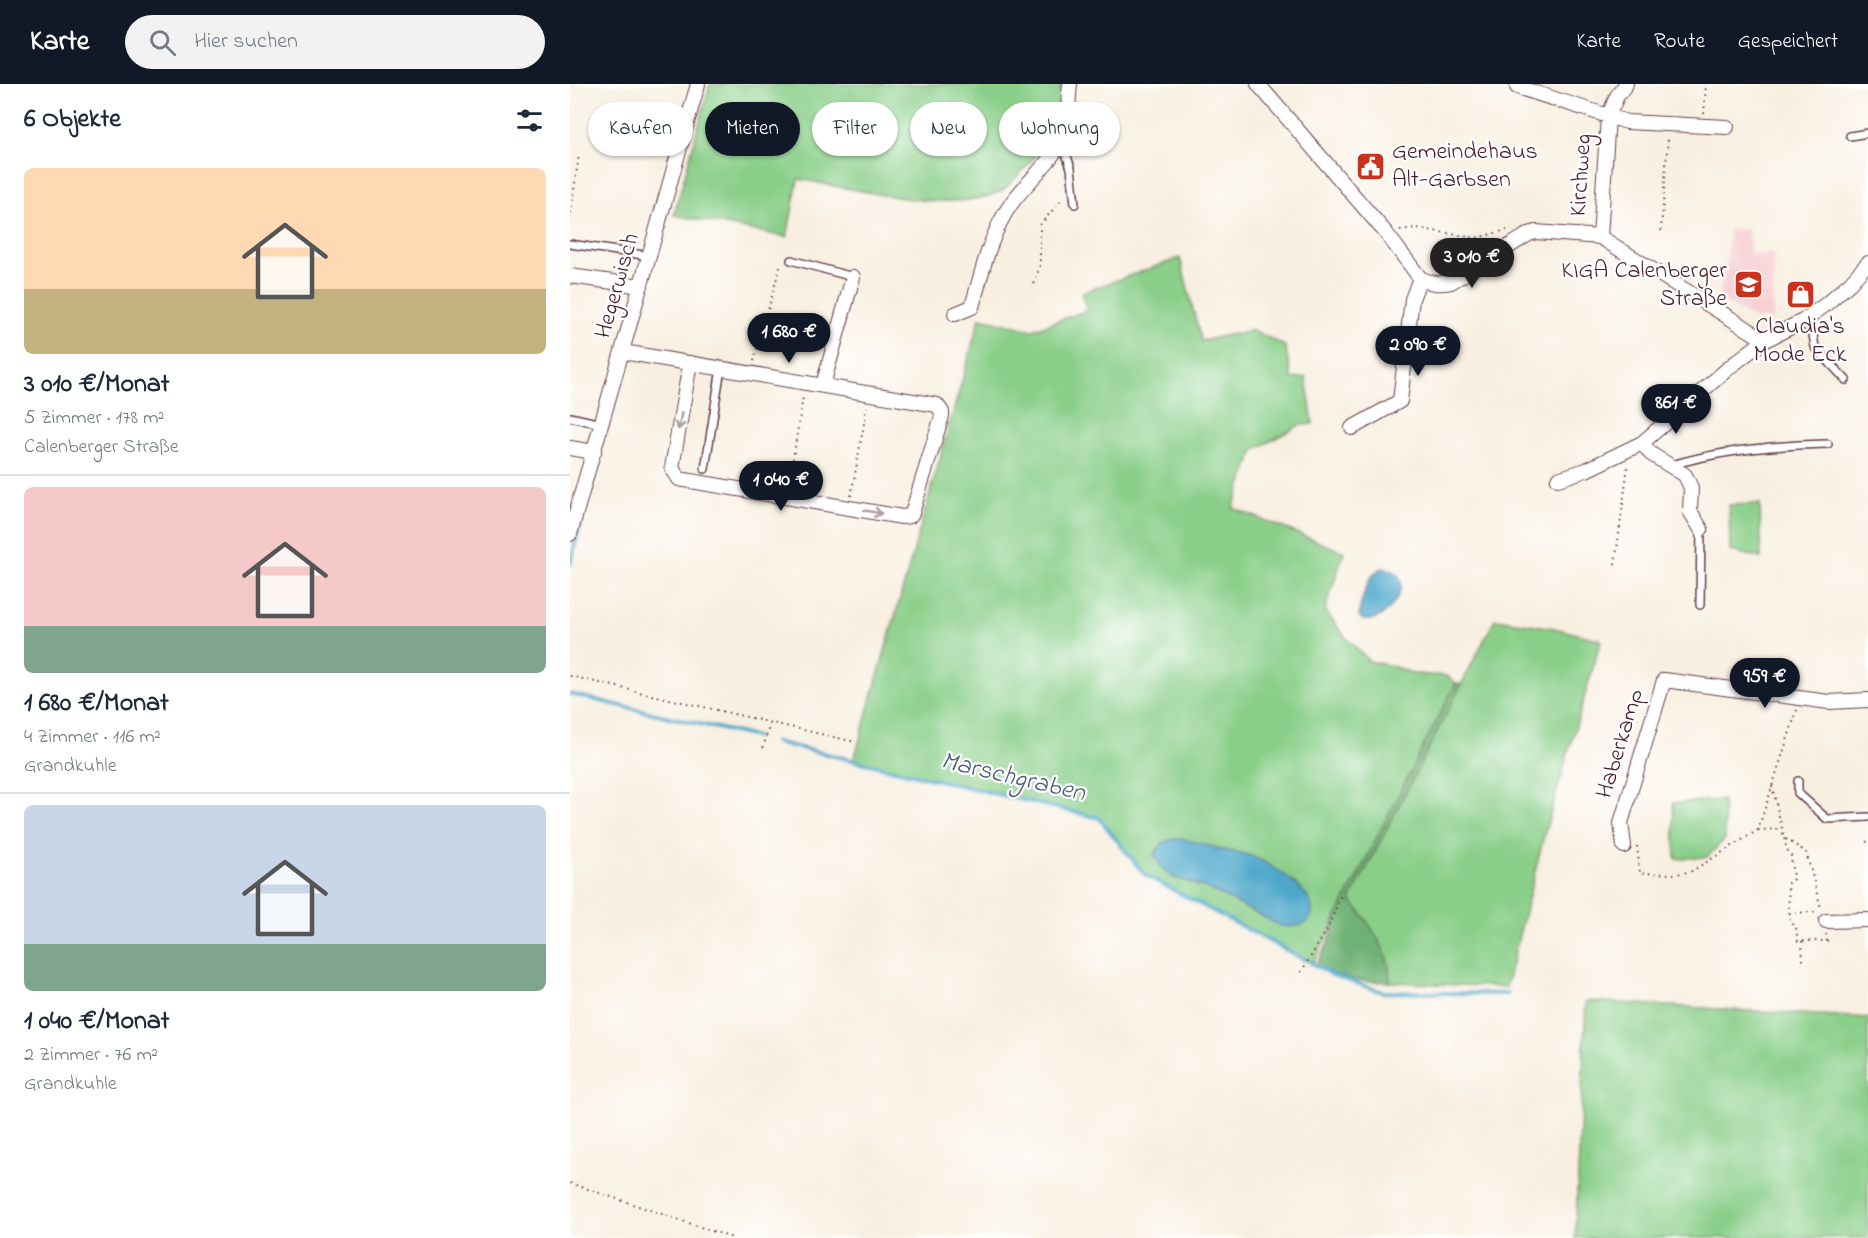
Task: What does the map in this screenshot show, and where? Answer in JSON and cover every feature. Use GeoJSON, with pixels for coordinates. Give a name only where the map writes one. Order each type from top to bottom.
{"type":"FeatureCollection","features":[{"type":"Feature","properties":{"kind":"street","name":"Hegerwisch"},"geometry":{"type":"LineString","coordinates":[[570,534],[698,84]]}},
{"type":"Feature","properties":{"kind":"street"},"geometry":{"type":"LineString","coordinates":[[1068,102],[1070,84]]}},
{"type":"Feature","properties":{"kind":"street"},"geometry":{"type":"LineString","coordinates":[[1258,84],[1386,233],[1420,278],[1434,284],[1451,282],[1529,234],[1536,232],[1600,237],[1765,340]]}},
{"type":"Feature","properties":{"kind":"street","name":"Kirchweg"},"geometry":{"type":"LineString","coordinates":[[1600,237],[1608,117],[1617,96],[1626,84]]}},
{"type":"Feature","properties":{"kind":"street","name":"Kirchweg"},"geometry":{"type":"LineString","coordinates":[[1517,87],[1627,122],[1727,127]]}},
{"type":"Feature","properties":{"kind":"street"},"geometry":{"type":"LineString","coordinates":[[955,314],[972,307],[988,251],[1004,216],[1011,203],[1051,156]]}},
{"type":"Feature","properties":{"kind":"street"},"geometry":{"type":"LineString","coordinates":[[1558,478],[1586,470],[1636,446],[1765,340],[1803,321],[1850,283],[1868,263]]}},
{"type":"Feature","properties":{"kind":"street"},"geometry":{"type":"LineString","coordinates":[[570,276],[641,286]]}},
{"type":"Feature","properties":{"kind":"street"},"geometry":{"type":"LineString","coordinates":[[824,385],[853,277]]}},
{"type":"Feature","properties":{"kind":"street"},"geometry":{"type":"LineString","coordinates":[[1352,428],[1400,401],[1412,298],[1420,278]]}},
{"type":"Feature","properties":{"kind":"street"},"geometry":{"type":"LineString","coordinates":[[622,352],[721,368],[824,385],[937,405],[942,412],[940,422],[914,510],[910,516],[902,518],[676,477],[672,468],[690,363]]}},
{"type":"Feature","properties":{"kind":"street"},"geometry":{"type":"LineString","coordinates":[[1636,446],[1685,475],[1691,488],[1690,511],[1701,529]]}},
{"type":"Feature","properties":{"kind":"street"},"geometry":{"type":"LineString","coordinates":[[570,447],[594,452]]}},
{"type":"Feature","properties":{"kind":"street","name":"Haberkamp"},"geometry":{"type":"LineString","coordinates":[[1624,846],[1621,823],[1664,680],[1829,702],[1868,700]]}},
{"type":"Feature","properties":{"kind":"street"},"geometry":{"type":"LineString","coordinates":[[1826,921],[1868,920]]}},
{"type":"Feature","properties":{"kind":"lane"},"geometry":{"type":"LineString","coordinates":[[1850,136],[1868,133]]}},
{"type":"Feature","properties":{"kind":"lane"},"geometry":{"type":"LineString","coordinates":[[1067,156],[1075,204]]}},
{"type":"Feature","properties":{"kind":"lane"},"geometry":{"type":"LineString","coordinates":[[570,244],[650,256]]}},
{"type":"Feature","properties":{"kind":"lane"},"geometry":{"type":"LineString","coordinates":[[791,260],[853,277]]}},
{"type":"Feature","properties":{"kind":"lane"},"geometry":{"type":"LineString","coordinates":[[1803,321],[1813,335],[1815,347],[1846,380]]}},
{"type":"Feature","properties":{"kind":"lane"},"geometry":{"type":"LineString","coordinates":[[705,468],[721,368]]}},
{"type":"Feature","properties":{"kind":"lane"},"geometry":{"type":"LineString","coordinates":[[570,417],[602,424]]}},
{"type":"Feature","properties":{"kind":"lane"},"geometry":{"type":"LineString","coordinates":[[1670,466],[1699,457],[1779,446],[1828,444]]}},
{"type":"Feature","properties":{"kind":"lane"},"geometry":{"type":"LineString","coordinates":[[1700,605],[1701,529]]}},
{"type":"Feature","properties":{"kind":"lane"},"geometry":{"type":"LineString","coordinates":[[1798,781],[1798,793],[1827,819],[1868,817]]}},
{"type":"Feature","properties":{"kind":"path"},"geometry":{"type":"LineString","coordinates":[[1703,126],[1706,84]]}},
{"type":"Feature","properties":{"kind":"path"},"geometry":{"type":"LineString","coordinates":[[1661,231],[1669,125]]}},
{"type":"Feature","properties":{"kind":"path"},"geometry":{"type":"LineString","coordinates":[[570,219],[579,154]]}},
{"type":"Feature","properties":{"kind":"path"},"geometry":{"type":"LineString","coordinates":[[1034,284],[1040,265],[1040,225],[1073,187]]}},
{"type":"Feature","properties":{"kind":"path"},"geometry":{"type":"LineString","coordinates":[[1386,233],[1416,228],[1476,238],[1516,228],[1536,232]]}},
{"type":"Feature","properties":{"kind":"path"},"geometry":{"type":"LineString","coordinates":[[750,373],[781,262],[785,259],[791,260]]}},
{"type":"Feature","properties":{"kind":"path"},"geometry":{"type":"LineString","coordinates":[[786,497],[806,382]]}},
{"type":"Feature","properties":{"kind":"path"},"geometry":{"type":"LineString","coordinates":[[849,508],[870,393]]}},
{"type":"Feature","properties":{"kind":"path"},"geometry":{"type":"LineString","coordinates":[[1615,564],[1624,484],[1636,446]]}},
{"type":"Feature","properties":{"kind":"path"},"geometry":{"type":"LineString","coordinates":[[570,676],[855,742]]}},
{"type":"Feature","properties":{"kind":"path"},"geometry":{"type":"LineString","coordinates":[[1758,830],[1801,698]]}},
{"type":"Feature","properties":{"kind":"path"},"geometry":{"type":"LineString","coordinates":[[763,748],[770,723]]}},
{"type":"Feature","properties":{"kind":"path"},"geometry":{"type":"LineString","coordinates":[[1772,786],[1787,850],[1791,856],[1793,879],[1788,883],[1789,913],[1790,922],[1796,928],[1798,941],[1827,941],[1826,921]]}},
{"type":"Feature","properties":{"kind":"path"},"geometry":{"type":"LineString","coordinates":[[1624,846],[1639,846],[1640,873],[1677,874],[1692,871],[1705,864],[1758,830],[1783,828]]}},
{"type":"Feature","properties":{"kind":"path"},"geometry":{"type":"LineString","coordinates":[[1786,839],[1806,852],[1821,911],[1789,913]]}},
{"type":"Feature","properties":{"kind":"path"},"geometry":{"type":"LineString","coordinates":[[1301,972],[1326,932],[1341,895]]}},
{"type":"Feature","properties":{"kind":"path"},"geometry":{"type":"LineString","coordinates":[[1802,941],[1803,961]]}},
{"type":"Feature","properties":{"kind":"path"},"geometry":{"type":"LineString","coordinates":[[570,1183],[733,1238]]}},
{"type":"Feature","properties":{"kind":"shaded area","name":"KIGA Calenberger Straße"},"geometry":{"type":"Polygon","coordinates":[[[1729,229],[1748,229],[1751,254],[1774,254],[1773,320],[1753,318],[1719,298],[1726,263],[1729,229]]]}},
{"type":"Feature","properties":{"kind":"green space"},"geometry":{"type":"Polygon","coordinates":[[[710,84],[1061,84],[1058,102],[999,102],[999,156],[1036,156],[1001,191],[980,198],[929,201],[798,179],[787,237],[674,215],[690,156],[693,156],[693,146],[705,102],[705,156],[800,156],[800,102],[705,102],[710,84]]]}},
{"type":"Feature","properties":{"kind":"green space"},"geometry":{"type":"Polygon","coordinates":[[[1180,258],[1201,341],[1253,330],[1285,346],[1292,379],[1306,377],[1313,424],[1300,425],[1254,450],[1233,508],[1344,552],[1325,610],[1345,637],[1369,661],[1414,674],[1447,676],[1456,683],[1313,963],[1145,875],[1099,818],[854,760],[980,318],[1033,330],[1087,310],[1081,293],[1180,258]]]}},
{"type":"Feature","properties":{"kind":"green space"},"geometry":{"type":"Polygon","coordinates":[[[1760,504],[1761,558],[1730,551],[1729,505],[1760,504]]]}},
{"type":"Feature","properties":{"kind":"green space"},"geometry":{"type":"Polygon","coordinates":[[[1495,619],[1554,628],[1601,640],[1545,832],[1506,987],[1390,982],[1389,965],[1382,947],[1367,921],[1350,900],[1495,619]]]}},
{"type":"Feature","properties":{"kind":"green space"},"geometry":{"type":"Polygon","coordinates":[[[1456,683],[1461,685],[1350,900],[1378,938],[1389,965],[1390,982],[1360,981],[1334,974],[1316,965],[1327,945],[1338,914],[1456,683]]]}},
{"type":"Feature","properties":{"kind":"green space"},"geometry":{"type":"Polygon","coordinates":[[[1723,800],[1725,839],[1707,857],[1676,859],[1673,803],[1723,800]]]}},
{"type":"Feature","properties":{"kind":"green space"},"geometry":{"type":"Polygon","coordinates":[[[1586,1001],[1868,1018],[1868,1238],[1575,1238],[1586,1001]]]}},
{"type":"Feature","properties":{"kind":"water"},"geometry":{"type":"Polygon","coordinates":[[[1382,568],[1394,571],[1400,578],[1401,587],[1398,597],[1383,614],[1373,619],[1363,620],[1359,616],[1364,594],[1371,577],[1382,568]]]}},
{"type":"Feature","properties":{"kind":"water"},"geometry":{"type":"Polygon","coordinates":[[[1184,839],[1248,855],[1270,865],[1302,890],[1312,909],[1310,918],[1305,924],[1293,927],[1281,926],[1209,889],[1173,877],[1161,867],[1154,854],[1164,842],[1184,839]]]}},
{"type":"Feature","properties":{"kind":"waterway"},"geometry":{"type":"LineString","coordinates":[[570,564],[583,514]]}},
{"type":"Feature","properties":{"kind":"waterway","name":"Marschgraben"},"geometry":{"type":"LineString","coordinates":[[570,694],[756,737]]}},
{"type":"Feature","properties":{"kind":"waterway","name":"Marschgraben"},"geometry":{"type":"LineString","coordinates":[[775,742],[1099,818],[1145,875],[1305,960]]}},
{"type":"Feature","properties":{"kind":"waterway","name":"Marschgraben"},"geometry":{"type":"LineString","coordinates":[[1310,962],[1332,975],[1383,992],[1508,994]]}},
{"type":"Feature","properties":{"kind":"place","name":"Gemeindehaus Alt-Garbsen"},"geometry":{"type":"Point","coordinates":[1371,166]}},
{"type":"Feature","properties":{"kind":"place","name":"KIGA Calenberger Straße"},"geometry":{"type":"Point","coordinates":[1748,285]}},
{"type":"Feature","properties":{"kind":"place","name":"Claudia's Mode Eck"},"geometry":{"type":"Point","coordinates":[1800,294]}}]}
